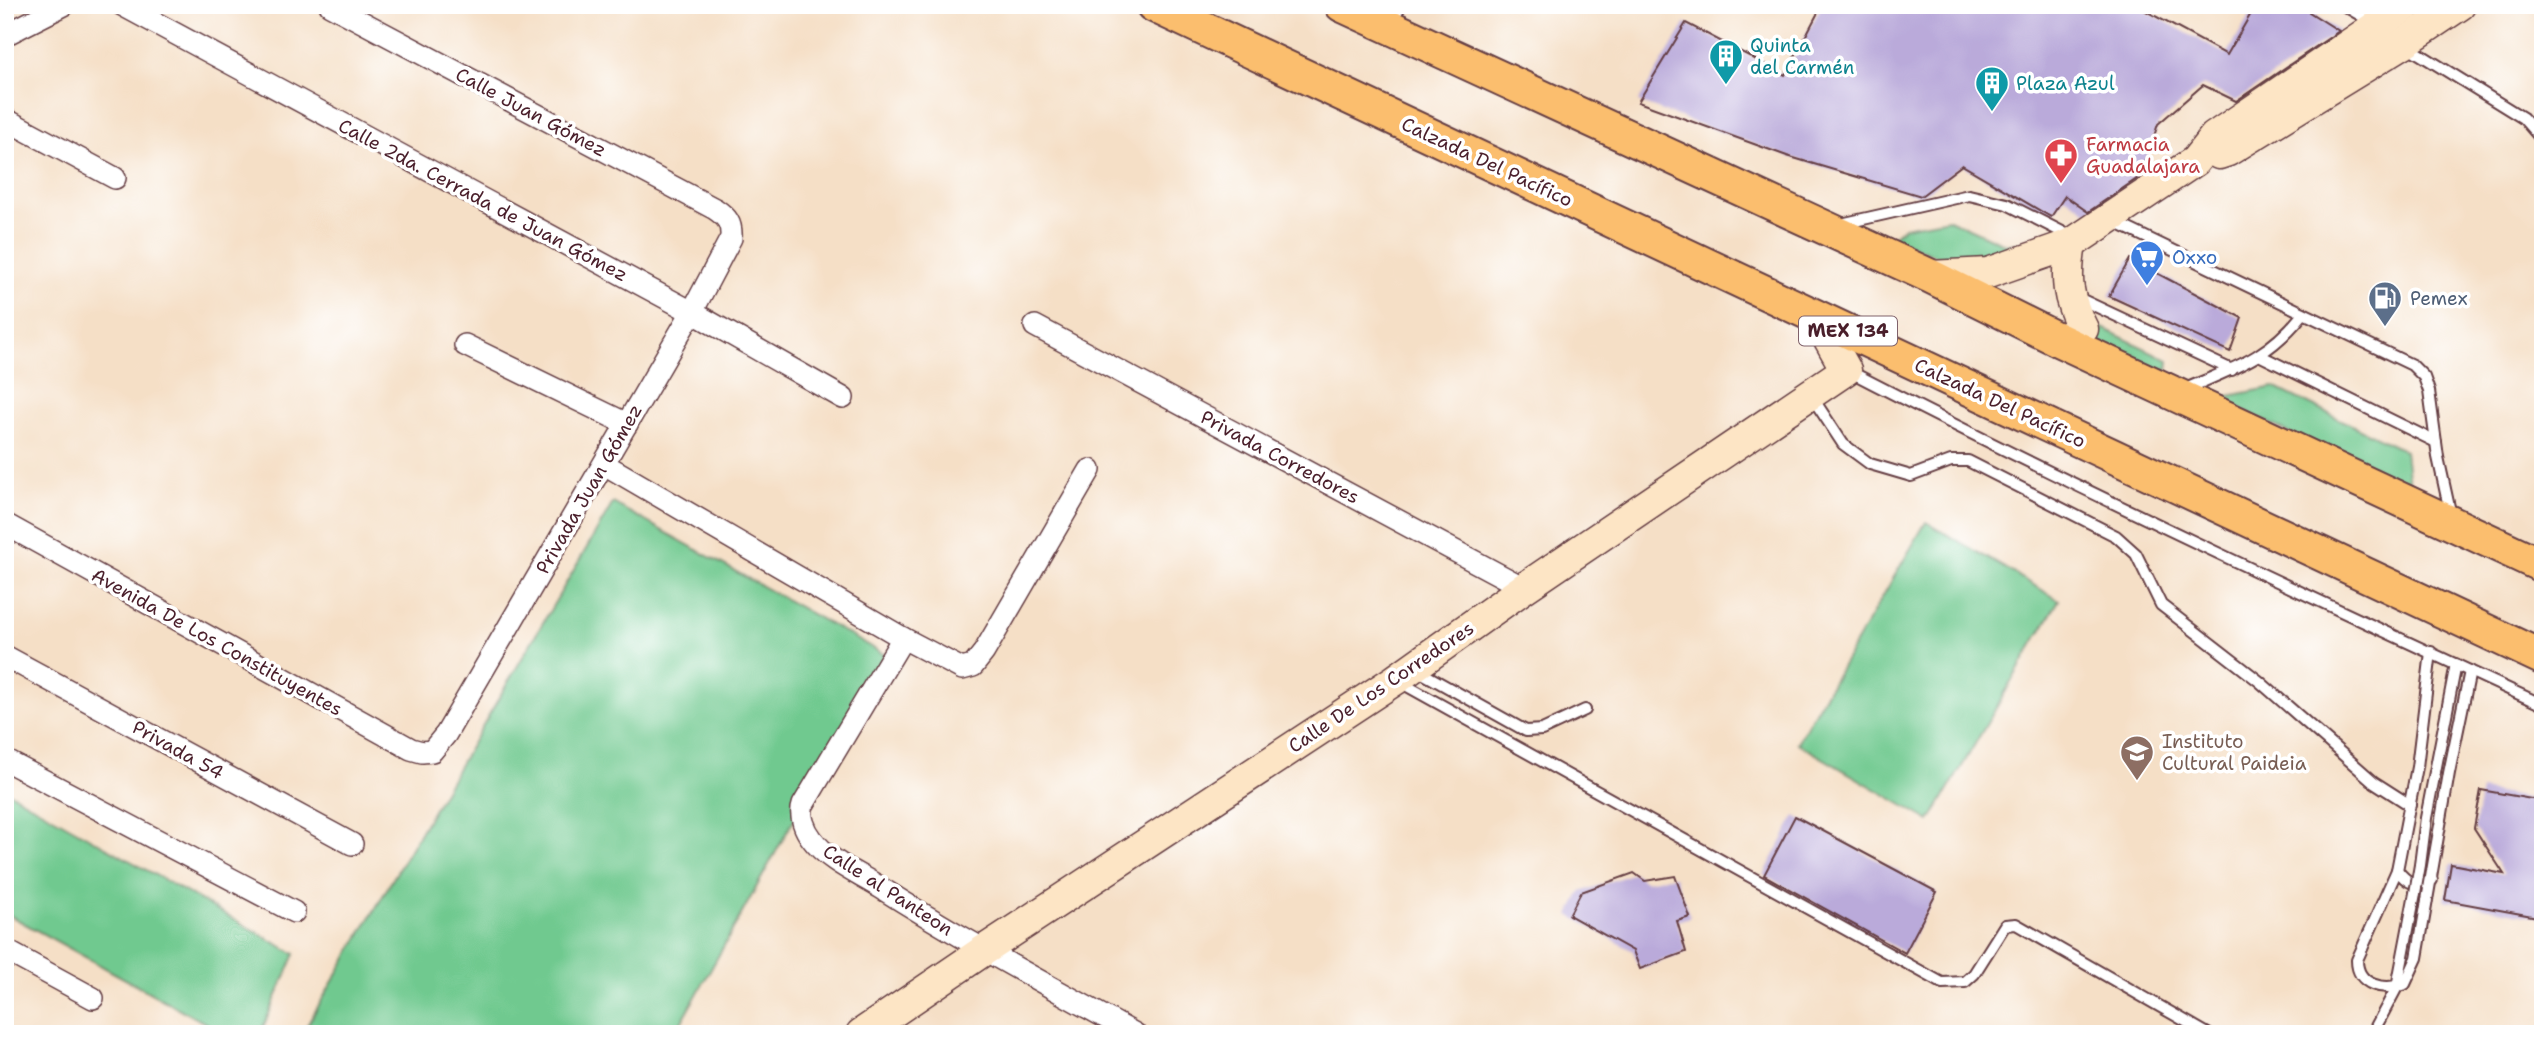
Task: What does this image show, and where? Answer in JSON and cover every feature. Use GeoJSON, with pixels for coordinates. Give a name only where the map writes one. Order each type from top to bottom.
{"type":"FeatureCollection","features":[{"type":"Feature","properties":{"kind":"main road","name":"Calzada Del Pacífico"},"geometry":{"type":"LineString","coordinates":[[1153,5],[2543,658]]}},
{"type":"Feature","properties":{"kind":"main road"},"geometry":{"type":"LineString","coordinates":[[1342,5],[1394,16],[1824,228],[2543,566]]}},
{"type":"Feature","properties":{"kind":"main road"},"geometry":{"type":"LineString","coordinates":[[1930,276],[1987,273],[2074,242],[2195,161],[2214,137],[2407,5]]}},
{"type":"Feature","properties":{"kind":"main road"},"geometry":{"type":"LineString","coordinates":[[2195,161],[2228,151],[2402,44],[2460,5]]}},
{"type":"Feature","properties":{"kind":"main road"},"geometry":{"type":"LineString","coordinates":[[2059,340],[2083,330],[2066,278],[2074,242]]}},
{"type":"Feature","properties":{"kind":"main road"},"geometry":{"type":"LineString","coordinates":[[1816,316],[1846,370]]}},
{"type":"Feature","properties":{"kind":"main road","name":"Calle De Los Corredores"},"geometry":{"type":"LineString","coordinates":[[861,1034],[1404,674],[1524,588],[1846,370]]}},
{"type":"Feature","properties":{"kind":"street"},"geometry":{"type":"LineString","coordinates":[[5,35],[64,5]]}},
{"type":"Feature","properties":{"kind":"street","name":"Calle 2da. Cerrada de Juan Gómez"},"geometry":{"type":"LineString","coordinates":[[122,5],[692,312],[843,398]]}},
{"type":"Feature","properties":{"kind":"street","name":"Calle Juan Gómez"},"geometry":{"type":"LineString","coordinates":[[330,5],[715,209],[730,222]]}},
{"type":"Feature","properties":{"kind":"street"},"geometry":{"type":"LineString","coordinates":[[5,119],[115,178]]}},
{"type":"Feature","properties":{"kind":"street","name":"Privada Juan Gómez"},"geometry":{"type":"LineString","coordinates":[[432,751],[446,734],[692,312],[731,237],[730,222]]}},
{"type":"Feature","properties":{"kind":"street","name":"Privada Corredores"},"geometry":{"type":"LineString","coordinates":[[1035,326],[1524,588]]}},
{"type":"Feature","properties":{"kind":"street"},"geometry":{"type":"LineString","coordinates":[[465,345],[627,424]]}},
{"type":"Feature","properties":{"kind":"street"},"geometry":{"type":"LineString","coordinates":[[604,464],[903,638],[962,669],[973,666],[984,652],[1090,470]]}},
{"type":"Feature","properties":{"kind":"street","name":"Avenida De Los Constituyentes"},"geometry":{"type":"LineString","coordinates":[[5,525],[411,749],[432,751]]}},
{"type":"Feature","properties":{"kind":"street","name":"Calle al Panteon"},"geometry":{"type":"LineString","coordinates":[[903,638],[803,805],[802,820],[811,839],[826,853],[983,951],[1135,1034]]}},
{"type":"Feature","properties":{"kind":"street","name":"Privada 54"},"geometry":{"type":"LineString","coordinates":[[5,656],[352,844]]}},
{"type":"Feature","properties":{"kind":"street"},"geometry":{"type":"LineString","coordinates":[[5,760],[294,912]]}},
{"type":"Feature","properties":{"kind":"street"},"geometry":{"type":"LineString","coordinates":[[5,950],[93,998]]}},
{"type":"Feature","properties":{"kind":"lane"},"geometry":{"type":"LineString","coordinates":[[2343,5],[2377,25]]}},
{"type":"Feature","properties":{"kind":"lane"},"geometry":{"type":"LineString","coordinates":[[2402,44],[2523,118],[2543,141]]}},
{"type":"Feature","properties":{"kind":"lane"},"geometry":{"type":"LineString","coordinates":[[1824,228],[1969,195],[2007,204],[2074,242]]}},
{"type":"Feature","properties":{"kind":"lane"},"geometry":{"type":"LineString","coordinates":[[2110,220],[2412,365],[2424,377],[2429,391],[2452,523]]}},
{"type":"Feature","properties":{"kind":"lane"},"geometry":{"type":"LineString","coordinates":[[2069,293],[2232,370]]}},
{"type":"Feature","properties":{"kind":"lane"},"geometry":{"type":"LineString","coordinates":[[2177,393],[2261,356],[2278,342],[2303,314]]}},
{"type":"Feature","properties":{"kind":"lane"},"geometry":{"type":"LineString","coordinates":[[2261,356],[2436,442]]}},
{"type":"Feature","properties":{"kind":"lane"},"geometry":{"type":"LineString","coordinates":[[1846,370],[2167,531],[2543,705]]}},
{"type":"Feature","properties":{"kind":"lane"},"geometry":{"type":"LineString","coordinates":[[1811,394],[1843,444],[1870,464],[1911,476],[1951,461],[1968,461],[2116,536],[2136,554],[2161,605],[2259,681],[2374,782],[2410,805]]}},
{"type":"Feature","properties":{"kind":"lane"},"geometry":{"type":"LineString","coordinates":[[2431,652],[2417,767],[2397,870],[2360,950],[2357,970],[2363,979],[2373,985],[2397,987],[2405,984],[2417,958],[2449,773],[2470,671]]}},
{"type":"Feature","properties":{"kind":"lane"},"geometry":{"type":"LineString","coordinates":[[2372,1034],[2397,987],[2456,664]]}},
{"type":"Feature","properties":{"kind":"lane"},"geometry":{"type":"LineString","coordinates":[[1404,674],[1526,731],[1542,730],[1586,710]]}},
{"type":"Feature","properties":{"kind":"lane"},"geometry":{"type":"LineString","coordinates":[[1404,674],[1942,983],[1965,982],[1974,974],[2005,925],[2016,924],[2208,1034]]}},
{"type":"Feature","properties":{"kind":"lane"},"geometry":{"type":"LineString","coordinates":[[2397,870],[2407,881],[2414,884],[2421,885],[2431,880]]}},
{"type":"Feature","properties":{"kind":"green space"},"geometry":{"type":"Polygon","coordinates":[[[1949,219],[2006,245],[2022,243],[1960,266],[1892,237],[1904,227],[1949,219]]]}},
{"type":"Feature","properties":{"kind":"green space"},"geometry":{"type":"Polygon","coordinates":[[[2090,322],[2169,360],[2168,370],[2124,359],[2091,338],[2090,322]]]}},
{"type":"Feature","properties":{"kind":"green space"},"geometry":{"type":"Polygon","coordinates":[[[2274,387],[2405,451],[2410,494],[2219,398],[2274,387]]]}},
{"type":"Feature","properties":{"kind":"green space"},"geometry":{"type":"Polygon","coordinates":[[[613,503],[885,655],[675,1034],[302,1034],[613,503]]]}},
{"type":"Feature","properties":{"kind":"green space"},"geometry":{"type":"Polygon","coordinates":[[[1926,522],[2059,600],[1930,821],[1797,743],[1926,522]]]}},
{"type":"Feature","properties":{"kind":"green space"},"geometry":{"type":"Polygon","coordinates":[[[5,790],[295,954],[260,1034],[225,1034],[5,913],[5,790]]]}},
{"type":"Feature","properties":{"kind":"building","name":"Plaza Azul"},"geometry":{"type":"Polygon","coordinates":[[[1822,5],[2135,5],[2227,55],[2256,5],[2298,5],[2339,31],[2236,101],[2203,85],[2158,124],[2141,176],[2088,212],[2065,196],[2051,217],[1962,165],[1921,196],[1787,156],[1638,102],[1686,23],[1785,75],[1822,5]]]}},
{"type":"Feature","properties":{"kind":"building"},"geometry":{"type":"Polygon","coordinates":[[[2130,259],[2242,318],[2230,352],[2109,296],[2130,259]]]}},
{"type":"Feature","properties":{"kind":"building"},"geometry":{"type":"Polygon","coordinates":[[[2481,790],[2543,801],[2543,918],[2445,900],[2451,864],[2504,874],[2474,828],[2481,790]]]}},
{"type":"Feature","properties":{"kind":"building"},"geometry":{"type":"Polygon","coordinates":[[[1795,816],[1937,892],[1905,953],[1764,875],[1795,816]]]}},
{"type":"Feature","properties":{"kind":"building"},"geometry":{"type":"Polygon","coordinates":[[[1634,873],[1645,881],[1675,876],[1690,917],[1677,921],[1686,952],[1640,969],[1633,951],[1569,915],[1581,892],[1634,873]]]}},
{"type":"Feature","properties":{"kind":"place","name":"Quinta del Carmén"},"geometry":{"type":"Point","coordinates":[1726,86]}},
{"type":"Feature","properties":{"kind":"place","name":"Plaza Azul"},"geometry":{"type":"Point","coordinates":[1992,113]}},
{"type":"Feature","properties":{"kind":"place","name":"Farmacia Guadalajara"},"geometry":{"type":"Point","coordinates":[2061,185]}},
{"type":"Feature","properties":{"kind":"place","name":"Oxxo"},"geometry":{"type":"Point","coordinates":[2147,287]}},
{"type":"Feature","properties":{"kind":"place","name":"Pemex"},"geometry":{"type":"Point","coordinates":[2385,328]}},
{"type":"Feature","properties":{"kind":"place","name":"Instituto Cultural Paideia"},"geometry":{"type":"Point","coordinates":[2137,782]}}]}
